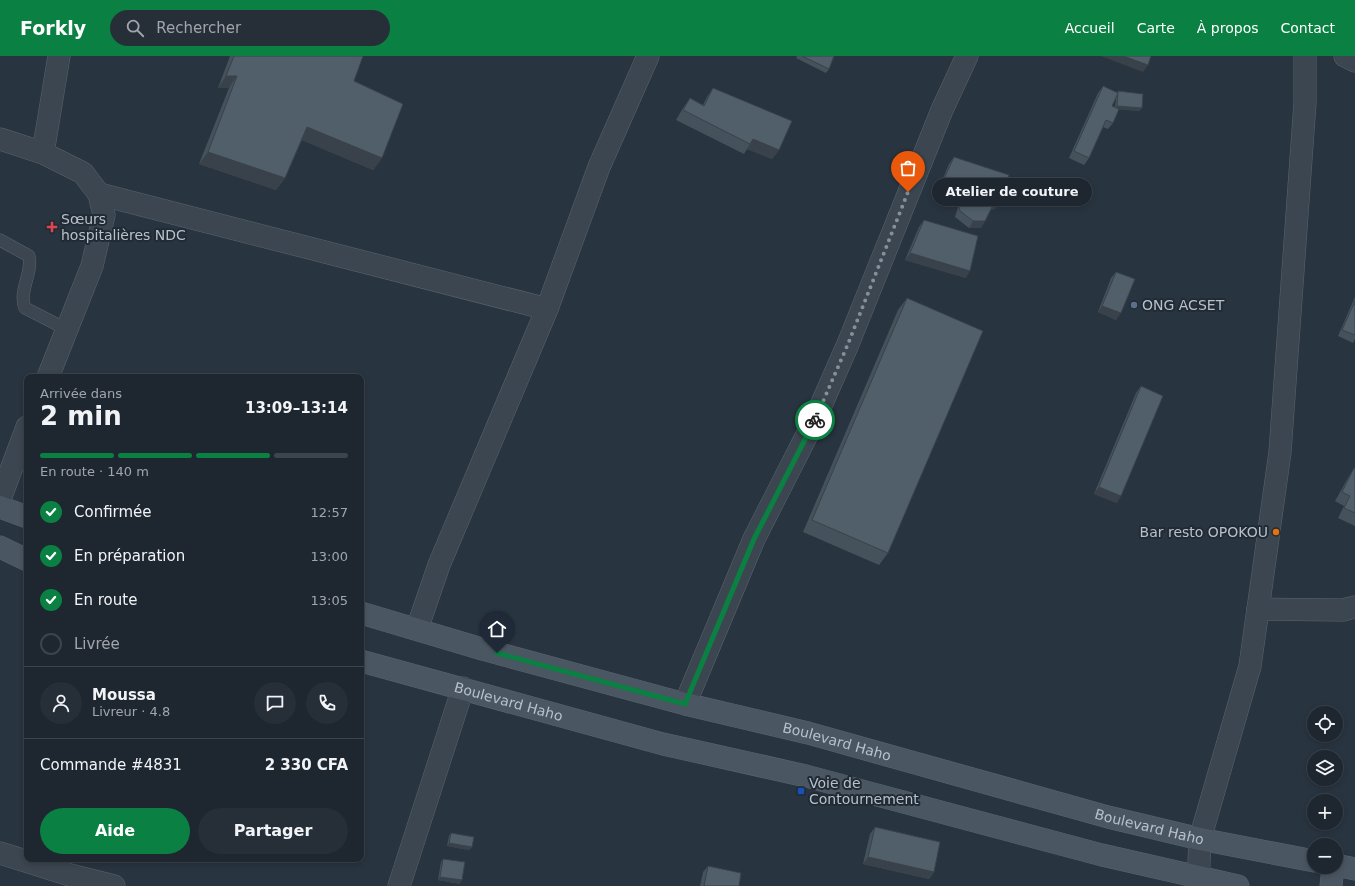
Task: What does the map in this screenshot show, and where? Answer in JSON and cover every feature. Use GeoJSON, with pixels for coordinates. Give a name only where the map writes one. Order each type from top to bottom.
{"type":"FeatureCollection","features":[{"type":"Feature","properties":{"kind":"main road"},"geometry":{"type":"LineString","coordinates":[[0,507],[24,517]]}},
{"type":"Feature","properties":{"kind":"main road"},"geometry":{"type":"LineString","coordinates":[[0,547],[24,559]]}},
{"type":"Feature","properties":{"kind":"main road","name":"Boulevard Haho"},"geometry":{"type":"LineString","coordinates":[[364,615],[482,649],[685,704],[808,733],[1108,817],[1200,839],[1307,860]]}},
{"type":"Feature","properties":{"kind":"main road","name":"Boulevard Haho"},"geometry":{"type":"LineString","coordinates":[[364,662],[663,744],[806,776],[1198,882],[1238,886]]}},
{"type":"Feature","properties":{"kind":"main road"},"geometry":{"type":"LineString","coordinates":[[1343,866],[1355,869]]}},
{"type":"Feature","properties":{"kind":"main road"},"geometry":{"type":"LineString","coordinates":[[1331,886],[1332,874]]}},
{"type":"Feature","properties":{"kind":"street"},"geometry":{"type":"LineString","coordinates":[[43,153],[59,56]]}},
{"type":"Feature","properties":{"kind":"street"},"geometry":{"type":"LineString","coordinates":[[685,704],[754,539],[821,406],[848,344],[942,110],[967,56]]}},
{"type":"Feature","properties":{"kind":"street"},"geometry":{"type":"LineString","coordinates":[[1198,882],[1200,839],[1250,666],[1280,452],[1305,103],[1305,56]]}},
{"type":"Feature","properties":{"kind":"street"},"geometry":{"type":"LineString","coordinates":[[1345,56],[1355,61]]}},
{"type":"Feature","properties":{"kind":"street"},"geometry":{"type":"LineString","coordinates":[[417,629],[439,565],[546,310],[641,58]]}},
{"type":"Feature","properties":{"kind":"street"},"geometry":{"type":"LineString","coordinates":[[0,139],[43,153],[84,173],[99,194],[104,215],[92,266],[68,330],[49,374]]}},
{"type":"Feature","properties":{"kind":"street"},"geometry":{"type":"LineString","coordinates":[[99,194],[546,310]]}},
{"type":"Feature","properties":{"kind":"street"},"geometry":{"type":"LineString","coordinates":[[0,499],[24,435]]}},
{"type":"Feature","properties":{"kind":"street"},"geometry":{"type":"LineString","coordinates":[[1258,609],[1343,610],[1355,607]]}},
{"type":"Feature","properties":{"kind":"street"},"geometry":{"type":"LineString","coordinates":[[400,886],[463,688]]}},
{"type":"Feature","properties":{"kind":"street"},"geometry":{"type":"LineString","coordinates":[[0,853],[24,861]]}},
{"type":"Feature","properties":{"kind":"street"},"geometry":{"type":"LineString","coordinates":[[27,862],[70,876],[114,886]]}},
{"type":"Feature","properties":{"kind":"lane"},"geometry":{"type":"LineString","coordinates":[[0,240],[29,256],[29,274],[22,302],[25,308],[68,330]]}},
{"type":"Feature","properties":{"kind":"building"},"geometry":{"type":"Polygon","coordinates":[[[234,56],[363,56],[354,81],[403,104],[382,158],[307,127],[285,178],[208,152],[237,76],[226,76],[234,56]]]}},
{"type":"Feature","properties":{"kind":"building"},"geometry":{"type":"Polygon","coordinates":[[[802,56],[834,56],[829,69],[802,56]]]}},
{"type":"Feature","properties":{"kind":"building"},"geometry":{"type":"Polygon","coordinates":[[[1123,56],[1151,56],[1148,65],[1123,56]]]}},
{"type":"Feature","properties":{"kind":"building"},"geometry":{"type":"Polygon","coordinates":[[[1103,86],[1118,93],[1112,106],[1119,109],[1113,123],[1106,120],[1089,158],[1074,151],[1103,86]]]}},
{"type":"Feature","properties":{"kind":"building"},"geometry":{"type":"Polygon","coordinates":[[[713,88],[792,121],[779,150],[753,139],[750,144],[683,110],[690,98],[704,106],[713,88]]]}},
{"type":"Feature","properties":{"kind":"building"},"geometry":{"type":"Polygon","coordinates":[[[1118,91],[1143,94],[1142,108],[1117,106],[1118,91]]]}},
{"type":"Feature","properties":{"kind":"building"},"geometry":{"type":"Polygon","coordinates":[[[954,157],[1009,175],[999,203],[994,203],[985,221],[973,221],[959,210],[964,194],[942,183],[954,157]]]}},
{"type":"Feature","properties":{"kind":"building"},"geometry":{"type":"Polygon","coordinates":[[[924,220],[978,236],[970,271],[910,253],[924,220]]]}},
{"type":"Feature","properties":{"kind":"building"},"geometry":{"type":"Polygon","coordinates":[[[1116,272],[1135,279],[1121,313],[1102,306],[1116,272]]]}},
{"type":"Feature","properties":{"kind":"building"},"geometry":{"type":"Polygon","coordinates":[[[907,298],[983,331],[888,553],[812,520],[907,298]]]}},
{"type":"Feature","properties":{"kind":"building"},"geometry":{"type":"Polygon","coordinates":[[[1355,301],[1355,335],[1342,330],[1355,301]]]}},
{"type":"Feature","properties":{"kind":"building"},"geometry":{"type":"Polygon","coordinates":[[[1141,386],[1163,396],[1121,496],[1099,487],[1141,386]]]}},
{"type":"Feature","properties":{"kind":"building"},"geometry":{"type":"Polygon","coordinates":[[[1354,468],[1355,513],[1344,508],[1350,496],[1342,492],[1354,468]]]}},
{"type":"Feature","properties":{"kind":"building"},"geometry":{"type":"Polygon","coordinates":[[[875,827],[940,842],[934,872],[868,857],[875,827]]]}},
{"type":"Feature","properties":{"kind":"building"},"geometry":{"type":"Polygon","coordinates":[[[451,833],[474,837],[472,847],[449,843],[451,833]]]}},
{"type":"Feature","properties":{"kind":"building"},"geometry":{"type":"Polygon","coordinates":[[[443,859],[465,862],[462,880],[440,877],[443,859]]]}},
{"type":"Feature","properties":{"kind":"building"},"geometry":{"type":"Polygon","coordinates":[[[708,866],[741,873],[739,886],[704,886],[708,866]]]}},
{"type":"Feature","properties":{"kind":"way so far"},"geometry":{"type":"LineString","coordinates":[[815,420],[848,344],[908,192]]}},
{"type":"Feature","properties":{"kind":"place","name":"Atelier de couture"},"geometry":{"type":"Point","coordinates":[908,192]}},
{"type":"Feature","properties":{"kind":"place","name":"Sœurs hospitalières NDC"},"geometry":{"type":"Point","coordinates":[52,227]}},
{"type":"Feature","properties":{"kind":"place","name":"ONG ACSET"},"geometry":{"type":"Point","coordinates":[1134,305]}},
{"type":"Feature","properties":{"kind":"place","name":"Bar resto OPOKOU"},"geometry":{"type":"Point","coordinates":[1276,532]}},
{"type":"Feature","properties":{"kind":"place","name":"Voie de Contournement"},"geometry":{"type":"Point","coordinates":[801,791]}},
{"type":"Feature","properties":{"kind":"route"},"geometry":{"type":"LineString","coordinates":[[497,653],[685,704],[754,539],[815,420]]}}]}
